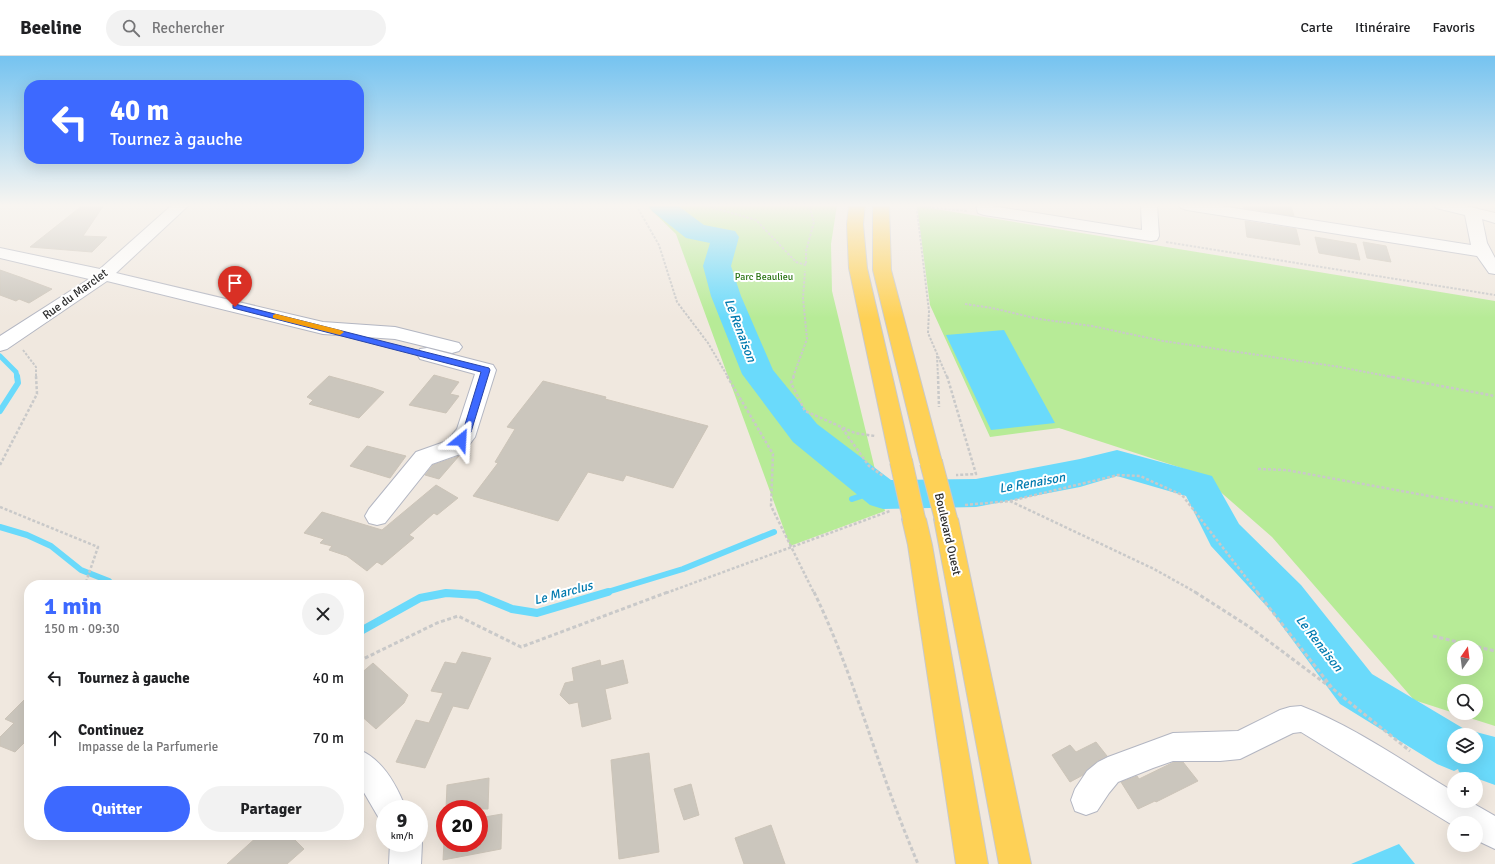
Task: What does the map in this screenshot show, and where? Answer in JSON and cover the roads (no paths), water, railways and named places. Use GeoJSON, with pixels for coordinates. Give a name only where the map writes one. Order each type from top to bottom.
{"type":"FeatureCollection","features":[{"type":"Feature","properties":{"kind":"main road"},"geometry":{"type":"LineString","coordinates":[[857,243],[858,268],[896,438],[896,469],[914,519],[922,560],[972,864]]}},
{"type":"Feature","properties":{"kind":"main road","name":"Boulevard Ouest"},"geometry":{"type":"LineString","coordinates":[[881,243],[882,270],[946,519],[1015,864]]}},
{"type":"Feature","properties":{"kind":"street","name":"Rue du Marclet"},"geometry":{"type":"LineString","coordinates":[[5,342],[104,275],[140,243]]}},
{"type":"Feature","properties":{"kind":"street"},"geometry":{"type":"LineString","coordinates":[[1424,243],[1482,252]]}},
{"type":"Feature","properties":{"kind":"street"},"geometry":{"type":"LineString","coordinates":[[1478,243],[1482,252],[1495,269]]}},
{"type":"Feature","properties":{"kind":"street"},"geometry":{"type":"LineString","coordinates":[[0,253],[86,273],[104,275],[323,328],[486,370],[467,432],[455,447],[424,458],[377,516]]}},
{"type":"Feature","properties":{"kind":"street"},"geometry":{"type":"LineString","coordinates":[[323,328],[395,333],[452,347]]}},
{"type":"Feature","properties":{"kind":"street"},"geometry":{"type":"LineString","coordinates":[[1086,800],[1098,782],[1108,772],[1151,754],[1173,747],[1220,747],[1240,745],[1290,720],[1301,719],[1311,722],[1350,745],[1495,834]]}},
{"type":"Feature","properties":{"kind":"street"},"geometry":{"type":"LineString","coordinates":[[364,769],[371,775],[386,800]]}},
{"type":"Feature","properties":{"kind":"street"},"geometry":{"type":"LineString","coordinates":[[404,864],[405,852]]}},
{"type":"Feature","properties":{"kind":"water"},"geometry":{"type":"Polygon","coordinates":[[[1004,330],[1055,423],[991,430],[946,335],[1004,330]]]}},
{"type":"Feature","properties":{"kind":"water"},"geometry":{"type":"Polygon","coordinates":[[[1399,844],[1415,864],[1351,864],[1399,844]]]}},
{"type":"Feature","properties":{"kind":"waterway","name":"Le Renaison"},"geometry":{"type":"LineString","coordinates":[[723,243],[717,266],[726,296],[758,374],[805,433],[883,495],[976,493],[1080,473],[1117,463],[1199,486],[1225,535],[1286,598],[1356,689],[1447,744]]}},
{"type":"Feature","properties":{"kind":"waterway","name":"Le Marclus"},"geometry":{"type":"LineString","coordinates":[[0,356],[16,372],[17,377]]}},
{"type":"Feature","properties":{"kind":"waterway","name":"Le Marclus"},"geometry":{"type":"LineString","coordinates":[[0,411],[18,383],[17,376]]}},
{"type":"Feature","properties":{"kind":"waterway","name":"Le Marclus"},"geometry":{"type":"LineString","coordinates":[[852,499],[861,496],[861,477]]}},
{"type":"Feature","properties":{"kind":"waterway","name":"Le Marclus"},"geometry":{"type":"LineString","coordinates":[[0,527],[27,535],[51,546],[81,570],[106,580]]}},
{"type":"Feature","properties":{"kind":"waterway","name":"Le Marclus"},"geometry":{"type":"LineString","coordinates":[[604,593],[683,569],[774,532]]}},
{"type":"Feature","properties":{"kind":"waterway","name":"Le Marclus"},"geometry":{"type":"LineString","coordinates":[[364,629],[420,598],[446,593],[478,595],[512,609],[537,613],[608,592]]}},
{"type":"Feature","properties":{"kind":"waterway","name":"Le Renaison"},"geometry":{"type":"LineString","coordinates":[[1483,757],[1495,761]]}},
{"type":"Feature","properties":{"kind":"park label","name":"Parc Beaulieu"},"geometry":{"type":"Point","coordinates":[764,276]}}]}
